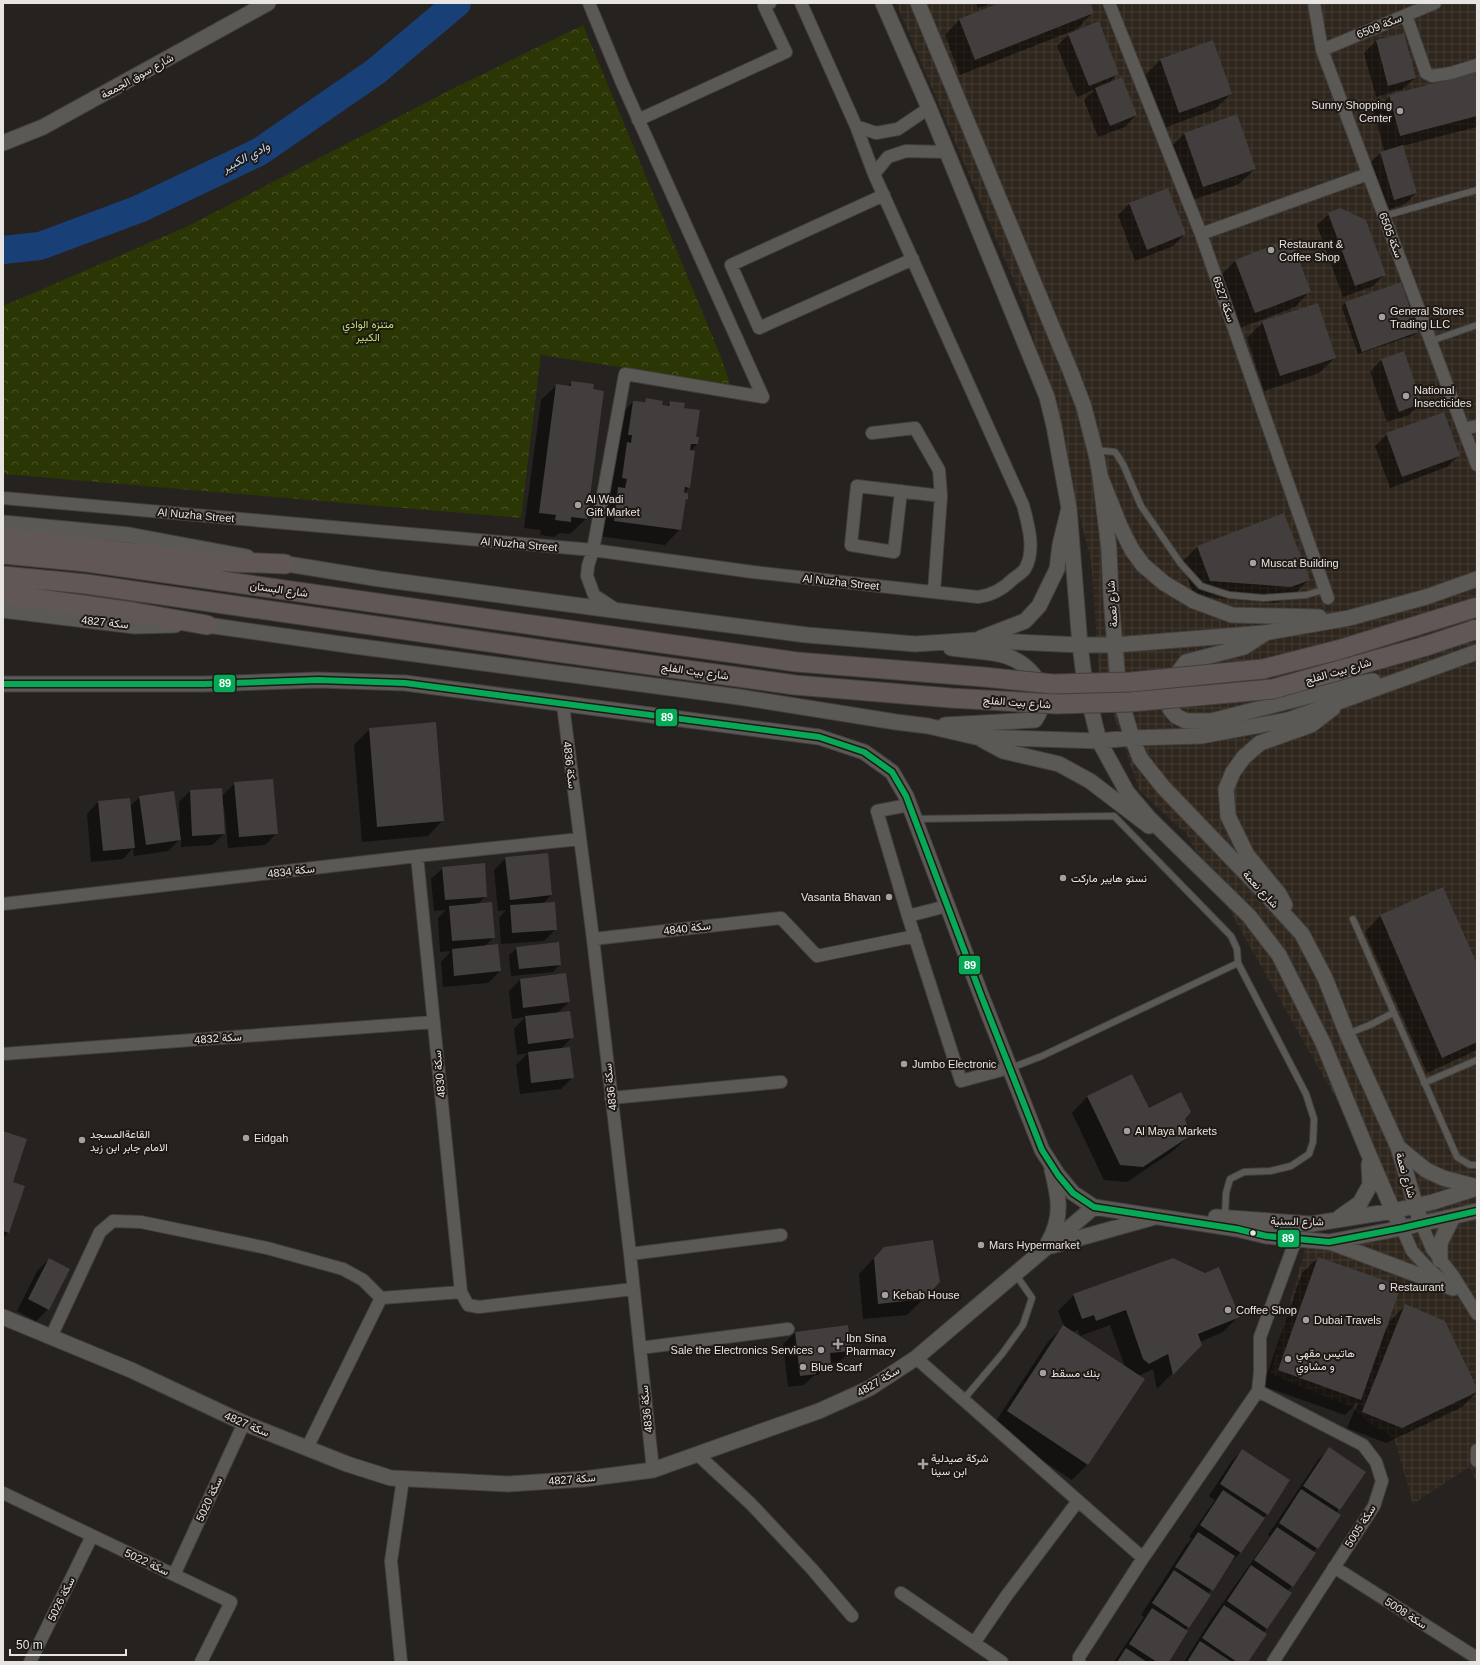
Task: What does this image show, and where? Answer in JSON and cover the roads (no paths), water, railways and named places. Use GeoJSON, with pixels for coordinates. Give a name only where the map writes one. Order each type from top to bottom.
{"type":"FeatureCollection","features":[{"type":"Feature","properties":{"kind":"main road"},"geometry":{"type":"LineString","coordinates":[[3,538],[204,560],[285,564]]}},
{"type":"Feature","properties":{"kind":"main road","name":"شارع البستان"},"geometry":{"type":"LineString","coordinates":[[3,554],[87,562],[554,628]]}},
{"type":"Feature","properties":{"kind":"main road","name":"شارع البستان"},"geometry":{"type":"LineString","coordinates":[[3,576],[86,584],[550,651]]}},
{"type":"Feature","properties":{"kind":"main road"},"geometry":{"type":"LineString","coordinates":[[3,594],[133,612],[207,625]]}},
{"type":"Feature","properties":{"kind":"main road","name":"شارع بيت الفلج"},"geometry":{"type":"LineString","coordinates":[[554,628],[797,662],[1053,684],[1131,682],[1263,669],[1338,650],[1477,607]]}},
{"type":"Feature","properties":{"kind":"main road","name":"شارع بيت الفلج"},"geometry":{"type":"LineString","coordinates":[[550,651],[795,685],[951,698],[1056,704],[1130,702],[1274,689],[1426,646],[1477,629]]}},
{"type":"Feature","properties":{"kind":"street","name":"شارع سوق الجمعة"},"geometry":{"type":"LineString","coordinates":[[3,143],[43,127],[268,3]]}},
{"type":"Feature","properties":{"kind":"street"},"geometry":{"type":"LineString","coordinates":[[589,3],[638,120],[763,397],[625,374],[587,576],[594,595],[620,612]]}},
{"type":"Feature","properties":{"kind":"street"},"geometry":{"type":"LineString","coordinates":[[638,120],[786,52],[764,6],[770,3]]}},
{"type":"Feature","properties":{"kind":"street"},"geometry":{"type":"LineString","coordinates":[[801,3],[856,126],[874,174],[884,195],[912,259],[759,328],[731,265],[884,195]]}},
{"type":"Feature","properties":{"kind":"street","name":"شارع نعمة"},"geometry":{"type":"LineString","coordinates":[[883,3],[929,108],[1047,397],[1069,508],[1080,645],[1085,684],[1099,741],[1127,792],[1175,845],[1249,916],[1279,955],[1323,1043],[1369,1155],[1412,1251],[1426,1266],[1469,1300]]}},
{"type":"Feature","properties":{"kind":"street"},"geometry":{"type":"LineString","coordinates":[[918,3],[1070,370],[1084,407],[1100,476],[1120,526],[1132,550],[1144,565],[1164,583],[1194,600],[1232,615],[1349,618]]}},
{"type":"Feature","properties":{"kind":"street","name":"سكة 6527"},"geometry":{"type":"LineString","coordinates":[[1109,3],[1201,234],[1327,593]]}},
{"type":"Feature","properties":{"kind":"street","name":"سكة 6505"},"geometry":{"type":"LineString","coordinates":[[1314,3],[1322,50],[1477,465]]}},
{"type":"Feature","properties":{"kind":"street","name":"سكة 6509"},"geometry":{"type":"LineString","coordinates":[[1322,50],[1435,3]]}},
{"type":"Feature","properties":{"kind":"street"},"geometry":{"type":"LineString","coordinates":[[1406,15],[1426,73],[1432,76],[1451,73],[1477,65]]}},
{"type":"Feature","properties":{"kind":"street"},"geometry":{"type":"LineString","coordinates":[[856,126],[876,133],[898,129],[929,108]]}},
{"type":"Feature","properties":{"kind":"street"},"geometry":{"type":"LineString","coordinates":[[874,174],[888,157],[906,151],[947,152]]}},
{"type":"Feature","properties":{"kind":"street"},"geometry":{"type":"LineString","coordinates":[[1201,234],[1368,174]]}},
{"type":"Feature","properties":{"kind":"street","name":"Al Nuzha Street"},"geometry":{"type":"LineString","coordinates":[[3,498],[593,550],[753,572],[978,597],[992,595],[1006,587],[1024,569],[1029,556],[1030,532],[1023,505],[912,259]]}},
{"type":"Feature","properties":{"kind":"street"},"geometry":{"type":"LineString","coordinates":[[1464,429],[1477,426]]}},
{"type":"Feature","properties":{"kind":"street"},"geometry":{"type":"LineString","coordinates":[[872,433],[915,428],[939,470],[941,496],[934,592]]}},
{"type":"Feature","properties":{"kind":"street","name":"شارع نعمة"},"geometry":{"type":"LineString","coordinates":[[1100,476],[1109,549],[1111,598],[1119,694],[1132,738],[1140,758],[1163,787],[1302,934],[1325,978],[1347,1034],[1398,1146],[1415,1206],[1432,1249],[1469,1300],[1477,1314]]}},
{"type":"Feature","properties":{"kind":"street"},"geometry":{"type":"LineString","coordinates":[[901,491],[894,552],[851,545],[857,486],[901,491],[941,496]]}},
{"type":"Feature","properties":{"kind":"street"},"geometry":{"type":"LineString","coordinates":[[977,640],[1025,621],[1040,606],[1057,569],[1060,545],[1069,508]]}},
{"type":"Feature","properties":{"kind":"street"},"geometry":{"type":"LineString","coordinates":[[3,523],[129,535],[285,564],[388,580],[620,612],[807,635],[915,644],[1006,655],[1021,663],[1036,677],[1042,692],[1041,712],[1035,720],[928,726]]}},
{"type":"Feature","properties":{"kind":"street"},"geometry":{"type":"LineString","coordinates":[[915,644],[977,640],[1080,645],[1115,645],[1264,633],[1349,618],[1426,597],[1477,579]]}},
{"type":"Feature","properties":{"kind":"street","name":"سكة 4827"},"geometry":{"type":"LineString","coordinates":[[3,610],[134,626],[207,625],[739,697],[928,726]]}},
{"type":"Feature","properties":{"kind":"street"},"geometry":{"type":"LineString","coordinates":[[1264,633],[1244,647],[1186,662],[1172,681],[1169,698],[1170,709],[1176,716],[1186,721],[1211,721],[1356,684],[1403,677]]}},
{"type":"Feature","properties":{"kind":"street"},"geometry":{"type":"LineString","coordinates":[[928,726],[976,737],[1099,741],[1132,738],[1201,736],[1288,720],[1403,677],[1477,652]]}},
{"type":"Feature","properties":{"kind":"street"},"geometry":{"type":"LineString","coordinates":[[3,684],[204,684],[318,680],[397,683],[819,737],[864,752],[892,772],[909,805],[1009,1068],[1042,1150],[1050,1163],[1074,1193],[1094,1207]]}},
{"type":"Feature","properties":{"kind":"street"},"geometry":{"type":"LineString","coordinates":[[1302,934],[1279,894],[1247,855],[1228,816],[1226,789],[1244,757],[1260,743],[1311,725],[1344,699]]}},
{"type":"Feature","properties":{"kind":"street","name":"سكة 4836"},"geometry":{"type":"LineString","coordinates":[[562,705],[593,939],[630,1254],[653,1470]]}},
{"type":"Feature","properties":{"kind":"street"},"geometry":{"type":"LineString","coordinates":[[976,737],[1003,751],[1059,764],[1090,781],[1175,845]]}},
{"type":"Feature","properties":{"kind":"street"},"geometry":{"type":"LineString","coordinates":[[909,805],[877,810],[908,916],[961,1081],[1009,1068]]}},
{"type":"Feature","properties":{"kind":"street","name":"سكة 4834"},"geometry":{"type":"LineString","coordinates":[[3,904],[417,856],[580,839]]}},
{"type":"Feature","properties":{"kind":"street","name":"سكة 4830"},"geometry":{"type":"LineString","coordinates":[[417,856],[461,1292]]}},
{"type":"Feature","properties":{"kind":"street"},"geometry":{"type":"LineString","coordinates":[[908,916],[947,906]]}},
{"type":"Feature","properties":{"kind":"street","name":"سكة 4840"},"geometry":{"type":"LineString","coordinates":[[593,939],[781,918],[817,956],[915,936]]}},
{"type":"Feature","properties":{"kind":"street","name":"سكة 4832"},"geometry":{"type":"LineString","coordinates":[[3,1054],[434,1022]]}},
{"type":"Feature","properties":{"kind":"street"},"geometry":{"type":"LineString","coordinates":[[611,1098],[781,1082]]}},
{"type":"Feature","properties":{"kind":"street"},"geometry":{"type":"LineString","coordinates":[[1398,1146],[1426,1170],[1442,1178],[1477,1188]]}},
{"type":"Feature","properties":{"kind":"street"},"geometry":{"type":"LineString","coordinates":[[1336,1221],[1360,1203],[1370,1184],[1369,1155]]}},
{"type":"Feature","properties":{"kind":"street"},"geometry":{"type":"LineString","coordinates":[[1046,1247],[1056,1230],[1058,1216],[1058,1199],[1050,1163]]}},
{"type":"Feature","properties":{"kind":"street","name":"شارع السنية"},"geometry":{"type":"LineString","coordinates":[[1094,1207],[1311,1224],[1393,1211],[1477,1188]]}},
{"type":"Feature","properties":{"kind":"street","name":"سكة 4827"},"geometry":{"type":"LineString","coordinates":[[3,1317],[131,1370],[244,1423],[347,1464],[391,1478],[508,1484],[584,1479],[653,1470],[819,1411],[870,1388],[916,1358],[1094,1207]]}},
{"type":"Feature","properties":{"kind":"street","name":"شارع السنية"},"geometry":{"type":"LineString","coordinates":[[1094,1207],[1237,1229],[1266,1236],[1329,1242],[1402,1228],[1477,1211]]}},
{"type":"Feature","properties":{"kind":"street"},"geometry":{"type":"LineString","coordinates":[[1046,1247],[1156,1216]]}},
{"type":"Feature","properties":{"kind":"street"},"geometry":{"type":"LineString","coordinates":[[1440,1260],[1440,1243],[1453,1217]]}},
{"type":"Feature","properties":{"kind":"street"},"geometry":{"type":"LineString","coordinates":[[50,1337],[100,1232],[113,1221],[141,1222],[267,1248],[342,1269],[363,1280],[381,1298],[461,1292],[468,1306],[480,1307],[633,1289]]}},
{"type":"Feature","properties":{"kind":"street"},"geometry":{"type":"LineString","coordinates":[[630,1254],[781,1235]]}},
{"type":"Feature","properties":{"kind":"street"},"geometry":{"type":"LineString","coordinates":[[1079,1662],[1079,1657],[1143,1558],[1258,1391],[1260,1372],[1260,1337],[1296,1239]]}},
{"type":"Feature","properties":{"kind":"street"},"geometry":{"type":"LineString","coordinates":[[1329,1242],[1453,1288]]}},
{"type":"Feature","properties":{"kind":"street"},"geometry":{"type":"LineString","coordinates":[[307,1448],[381,1298]]}},
{"type":"Feature","properties":{"kind":"street"},"geometry":{"type":"LineString","coordinates":[[640,1348],[788,1329]]}},
{"type":"Feature","properties":{"kind":"street"},"geometry":{"type":"LineString","coordinates":[[916,1358],[1143,1558]]}},
{"type":"Feature","properties":{"kind":"street","name":"سكة 5005"},"geometry":{"type":"LineString","coordinates":[[1258,1391],[1363,1445],[1376,1462],[1382,1481],[1374,1506],[1273,1662]]}},
{"type":"Feature","properties":{"kind":"street","name":"سكة 5020"},"geometry":{"type":"LineString","coordinates":[[174,1575],[244,1423]]}},
{"type":"Feature","properties":{"kind":"street"},"geometry":{"type":"LineString","coordinates":[[1477,1450],[1477,1461]]}},
{"type":"Feature","properties":{"kind":"street"},"geometry":{"type":"LineString","coordinates":[[697,1454],[751,1504],[812,1569],[852,1616]]}},
{"type":"Feature","properties":{"kind":"street"},"geometry":{"type":"LineString","coordinates":[[401,1662],[391,1560],[403,1479]]}},
{"type":"Feature","properties":{"kind":"street","name":"سكة 5022"},"geometry":{"type":"LineString","coordinates":[[3,1493],[231,1602],[201,1662]]}},
{"type":"Feature","properties":{"kind":"street"},"geometry":{"type":"LineString","coordinates":[[974,1643],[1007,1595],[1078,1501]]}},
{"type":"Feature","properties":{"kind":"street","name":"سكة 5026"},"geometry":{"type":"LineString","coordinates":[[30,1662],[92,1536]]}},
{"type":"Feature","properties":{"kind":"street","name":"سكة 5008"},"geometry":{"type":"LineString","coordinates":[[1334,1567],[1477,1658]]}},
{"type":"Feature","properties":{"kind":"street"},"geometry":{"type":"LineString","coordinates":[[901,1593],[1002,1662]]}},
{"type":"Feature","properties":{"kind":"lane"},"geometry":{"type":"LineString","coordinates":[[1384,216],[1477,190]]}},
{"type":"Feature","properties":{"kind":"lane"},"geometry":{"type":"LineString","coordinates":[[1431,341],[1477,324]]}},
{"type":"Feature","properties":{"kind":"lane"},"geometry":{"type":"LineString","coordinates":[[1095,450],[1115,452],[1123,464],[1141,506],[1181,564],[1201,586],[1229,595],[1263,598],[1306,596],[1327,593]]}},
{"type":"Feature","properties":{"kind":"lane"},"geometry":{"type":"LineString","coordinates":[[914,819],[1114,816],[1231,936],[1237,950],[1238,963],[1306,1094],[1314,1119],[1313,1142],[1309,1154],[1291,1166],[1270,1171],[1244,1172],[1230,1179],[1226,1193],[1226,1217]]}},
{"type":"Feature","properties":{"kind":"lane"},"geometry":{"type":"LineString","coordinates":[[1353,919],[1393,1014],[1457,1157],[1470,1165],[1477,1165]]}},
{"type":"Feature","properties":{"kind":"lane"},"geometry":{"type":"LineString","coordinates":[[1009,1068],[1042,1056],[1238,963]]}},
{"type":"Feature","properties":{"kind":"lane"},"geometry":{"type":"LineString","coordinates":[[1347,1034],[1393,1014]]}},
{"type":"Feature","properties":{"kind":"lane"},"geometry":{"type":"LineString","coordinates":[[1424,1083],[1477,1060]]}},
{"type":"Feature","properties":{"kind":"lane"},"geometry":{"type":"LineString","coordinates":[[963,1400],[1002,1354],[1023,1325],[1032,1298],[1015,1274]]}},
{"type":"Feature","properties":{"kind":"waterway","name":"وادي الكبير"},"geometry":{"type":"LineString","coordinates":[[3,250],[40,246],[139,209],[259,152],[375,72],[457,3]]}},
{"type":"Feature","properties":{"kind":"place","name":"Sunny Shopping Center"},"geometry":{"type":"Point","coordinates":[1400,111]}},
{"type":"Feature","properties":{"kind":"place","name":"Restaurant & Coffee Shop"},"geometry":{"type":"Point","coordinates":[1271,250]}},
{"type":"Feature","properties":{"kind":"place","name":"General Stores Trading LLC"},"geometry":{"type":"Point","coordinates":[1382,317]}},
{"type":"Feature","properties":{"kind":"place","name":"National Insecticides"},"geometry":{"type":"Point","coordinates":[1406,396]}},
{"type":"Feature","properties":{"kind":"place","name":"Al Wadi Gift Market"},"geometry":{"type":"Point","coordinates":[578,505]}},
{"type":"Feature","properties":{"kind":"place","name":"Muscat Building"},"geometry":{"type":"Point","coordinates":[1253,563]}},
{"type":"Feature","properties":{"kind":"place","name":"نستو هايبر ماركت"},"geometry":{"type":"Point","coordinates":[1063,878]}},
{"type":"Feature","properties":{"kind":"place","name":"Vasanta Bhavan"},"geometry":{"type":"Point","coordinates":[889,897]}},
{"type":"Feature","properties":{"kind":"place","name":"Jumbo Electronic"},"geometry":{"type":"Point","coordinates":[904,1064]}},
{"type":"Feature","properties":{"kind":"place","name":"Al Maya Markets"},"geometry":{"type":"Point","coordinates":[1127,1131]}},
{"type":"Feature","properties":{"kind":"place","name":"Eidgah"},"geometry":{"type":"Point","coordinates":[246,1138]}},
{"type":"Feature","properties":{"kind":"place","name":"القاعةالمسجد الامام جابر ابن زيد"},"geometry":{"type":"Point","coordinates":[82,1140]}},
{"type":"Feature","properties":{"kind":"place","name":"Mars Hypermarket"},"geometry":{"type":"Point","coordinates":[981,1245]}},
{"type":"Feature","properties":{"kind":"place","name":"Restaurant"},"geometry":{"type":"Point","coordinates":[1382,1287]}},
{"type":"Feature","properties":{"kind":"place","name":"Kebab House"},"geometry":{"type":"Point","coordinates":[885,1295]}},
{"type":"Feature","properties":{"kind":"place","name":"Coffee Shop"},"geometry":{"type":"Point","coordinates":[1228,1310]}},
{"type":"Feature","properties":{"kind":"place","name":"Dubai Travels"},"geometry":{"type":"Point","coordinates":[1306,1320]}},
{"type":"Feature","properties":{"kind":"place","name":"Ibn Sina Pharmacy"},"geometry":{"type":"Point","coordinates":[838,1344]}},
{"type":"Feature","properties":{"kind":"place","name":"Sale the Electronics Services"},"geometry":{"type":"Point","coordinates":[821,1350]}},
{"type":"Feature","properties":{"kind":"place","name":"هاتيس مقهي و مشاوي"},"geometry":{"type":"Point","coordinates":[1288,1359]}},
{"type":"Feature","properties":{"kind":"place","name":"Blue Scarf"},"geometry":{"type":"Point","coordinates":[803,1367]}},
{"type":"Feature","properties":{"kind":"place","name":"بنك مسقط"},"geometry":{"type":"Point","coordinates":[1043,1373]}},
{"type":"Feature","properties":{"kind":"place","name":"شركة صيدلية ابن سينا"},"geometry":{"type":"Point","coordinates":[923,1464]}},
{"type":"Feature","properties":{"kind":"park label","name":"متنزه الوادي الكبير"},"geometry":{"type":"Point","coordinates":[368,330]}}]}
